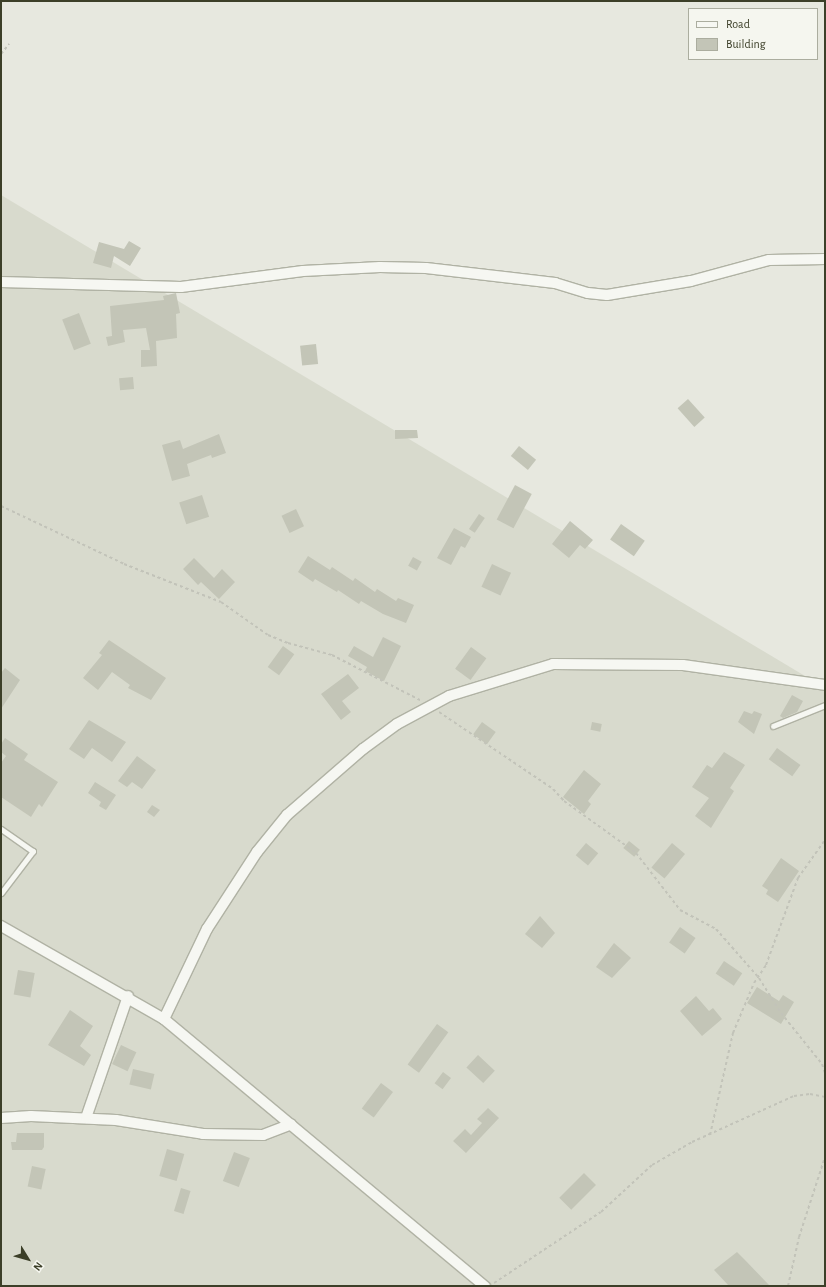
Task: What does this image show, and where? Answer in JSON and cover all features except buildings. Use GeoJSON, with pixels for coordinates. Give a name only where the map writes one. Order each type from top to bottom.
{"type":"FeatureCollection","features":[{"type":"Feature","properties":{"kind":"street"},"geometry":{"type":"LineString","coordinates":[[1,282],[181,287],[303,270],[380,266],[426,268],[555,283],[588,294],[607,295],[691,281],[769,260],[825,259]]}},
{"type":"Feature","properties":{"kind":"street"},"geometry":{"type":"LineString","coordinates":[[164,1019],[207,929],[271,834],[287,815],[339,767],[398,724],[462,691],[553,664],[683,665],[825,685]]}},
{"type":"Feature","properties":{"kind":"street"},"geometry":{"type":"LineString","coordinates":[[1,926],[128,996],[164,1019],[485,1286]]}},
{"type":"Feature","properties":{"kind":"street"},"geometry":{"type":"LineString","coordinates":[[86,1118],[128,996]]}},
{"type":"Feature","properties":{"kind":"street"},"geometry":{"type":"LineString","coordinates":[[1,1118],[31,1116],[116,1120],[203,1134],[263,1135],[291,1124]]}},
{"type":"Feature","properties":{"kind":"lane"},"geometry":{"type":"LineString","coordinates":[[773,726],[825,705]]}},
{"type":"Feature","properties":{"kind":"lane"},"geometry":{"type":"LineString","coordinates":[[1,828],[32,851],[1,893]]}},
{"type":"Feature","properties":{"kind":"path"},"geometry":{"type":"LineString","coordinates":[[1,54],[8,44]]}},
{"type":"Feature","properties":{"kind":"path"},"geometry":{"type":"LineString","coordinates":[[1,506],[124,564],[221,602],[268,635],[288,643],[332,655],[431,707],[553,789],[564,801],[636,853],[680,910],[716,930],[759,978],[781,1013],[822,1064],[825,1073]]}},
{"type":"Feature","properties":{"kind":"path"},"geometry":{"type":"LineString","coordinates":[[710,1135],[733,1034],[750,993],[766,965],[798,878],[825,840]]}},
{"type":"Feature","properties":{"kind":"path"},"geometry":{"type":"LineString","coordinates":[[490,1286],[595,1216],[652,1164],[794,1096],[810,1094],[825,1097]]}},
{"type":"Feature","properties":{"kind":"path"},"geometry":{"type":"LineString","coordinates":[[788,1286],[799,1237],[825,1157]]}},
{"type":"Feature","properties":{"kind":"shaded area"},"geometry":{"type":"Polygon","coordinates":[[[1,195],[825,688],[825,1286],[1,1286],[1,195]]]}}]}
